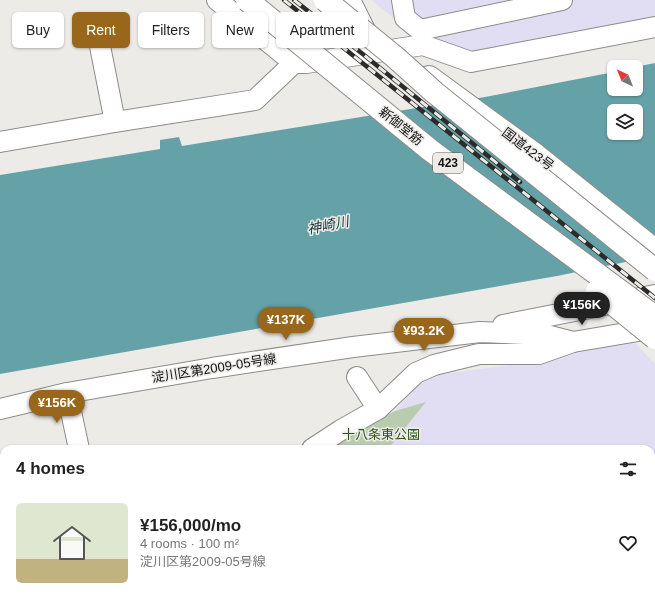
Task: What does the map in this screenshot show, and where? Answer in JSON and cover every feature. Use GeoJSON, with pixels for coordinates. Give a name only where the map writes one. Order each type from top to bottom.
{"type":"FeatureCollection","features":[{"type":"Feature","properties":{"kind":"highway","name":"新御堂筋"},"geometry":{"type":"LineString","coordinates":[[247,0],[430,150],[655,317]]}},
{"type":"Feature","properties":{"kind":"highway"},"geometry":{"type":"LineString","coordinates":[[325,0],[386,55],[655,270]]}},
{"type":"Feature","properties":{"kind":"highway","name":"国道423号"},"geometry":{"type":"LineString","coordinates":[[386,55],[437,81],[530,150],[655,250]]}},
{"type":"Feature","properties":{"kind":"highway","name":"423"},"geometry":{"type":"LineString","coordinates":[[430,150],[655,338]]}},
{"type":"Feature","properties":{"kind":"street"},"geometry":{"type":"LineString","coordinates":[[217,0],[294,63],[386,55],[423,45],[471,62],[655,26]]}},
{"type":"Feature","properties":{"kind":"street"},"geometry":{"type":"LineString","coordinates":[[350,0],[386,55]]}},
{"type":"Feature","properties":{"kind":"street"},"geometry":{"type":"LineString","coordinates":[[402,0],[405,18],[420,30],[562,0]]}},
{"type":"Feature","properties":{"kind":"street"},"geometry":{"type":"LineString","coordinates":[[100,48],[115,122]]}},
{"type":"Feature","properties":{"kind":"street"},"geometry":{"type":"LineString","coordinates":[[0,142],[255,100],[294,63]]}},
{"type":"Feature","properties":{"kind":"street"},"geometry":{"type":"LineString","coordinates":[[502,325],[655,295]]}},
{"type":"Feature","properties":{"kind":"street"},"geometry":{"type":"LineString","coordinates":[[318,445],[340,430],[378,409],[416,373],[434,365],[479,354],[539,354],[573,342],[655,328]]}},
{"type":"Feature","properties":{"kind":"street","name":"淀川区第2009-05号線"},"geometry":{"type":"LineString","coordinates":[[0,409],[67,393],[212,368],[353,347],[480,332],[546,335],[573,342]]}},
{"type":"Feature","properties":{"kind":"street"},"geometry":{"type":"LineString","coordinates":[[634,332],[655,349]]}},
{"type":"Feature","properties":{"kind":"street"},"geometry":{"type":"LineString","coordinates":[[357,377],[378,409]]}},
{"type":"Feature","properties":{"kind":"street"},"geometry":{"type":"LineString","coordinates":[[67,393],[78,445]]}},
{"type":"Feature","properties":{"kind":"shaded area"},"geometry":{"type":"Polygon","coordinates":[[[371,0],[655,0],[655,16],[475,54],[419,38],[371,0]]]}},
{"type":"Feature","properties":{"kind":"shaded area"},"geometry":{"type":"Polygon","coordinates":[[[627,342],[636,344],[655,364],[655,445],[391,445],[425,403],[395,411],[413,390],[429,378],[436,375],[547,360],[627,342]]]}},
{"type":"Feature","properties":{"kind":"green space","name":"十八条東公園"},"geometry":{"type":"Polygon","coordinates":[[[426,402],[391,445],[331,445],[346,435],[395,411],[426,402]]]}},
{"type":"Feature","properties":{"kind":"water","name":"神崎川"},"geometry":{"type":"Polygon","coordinates":[[[655,63],[655,256],[557,276],[0,374],[0,175],[160,149],[160,140],[179,137],[182,146],[485,97],[607,73],[607,96],[643,96],[643,65],[655,63]]]}},
{"type":"Feature","properties":{"kind":"railway"},"geometry":{"type":"LineString","coordinates":[[284,0],[655,298]]}},
{"type":"Feature","properties":{"kind":"railway"},"geometry":{"type":"LineString","coordinates":[[294,0],[520,182]]}}]}
